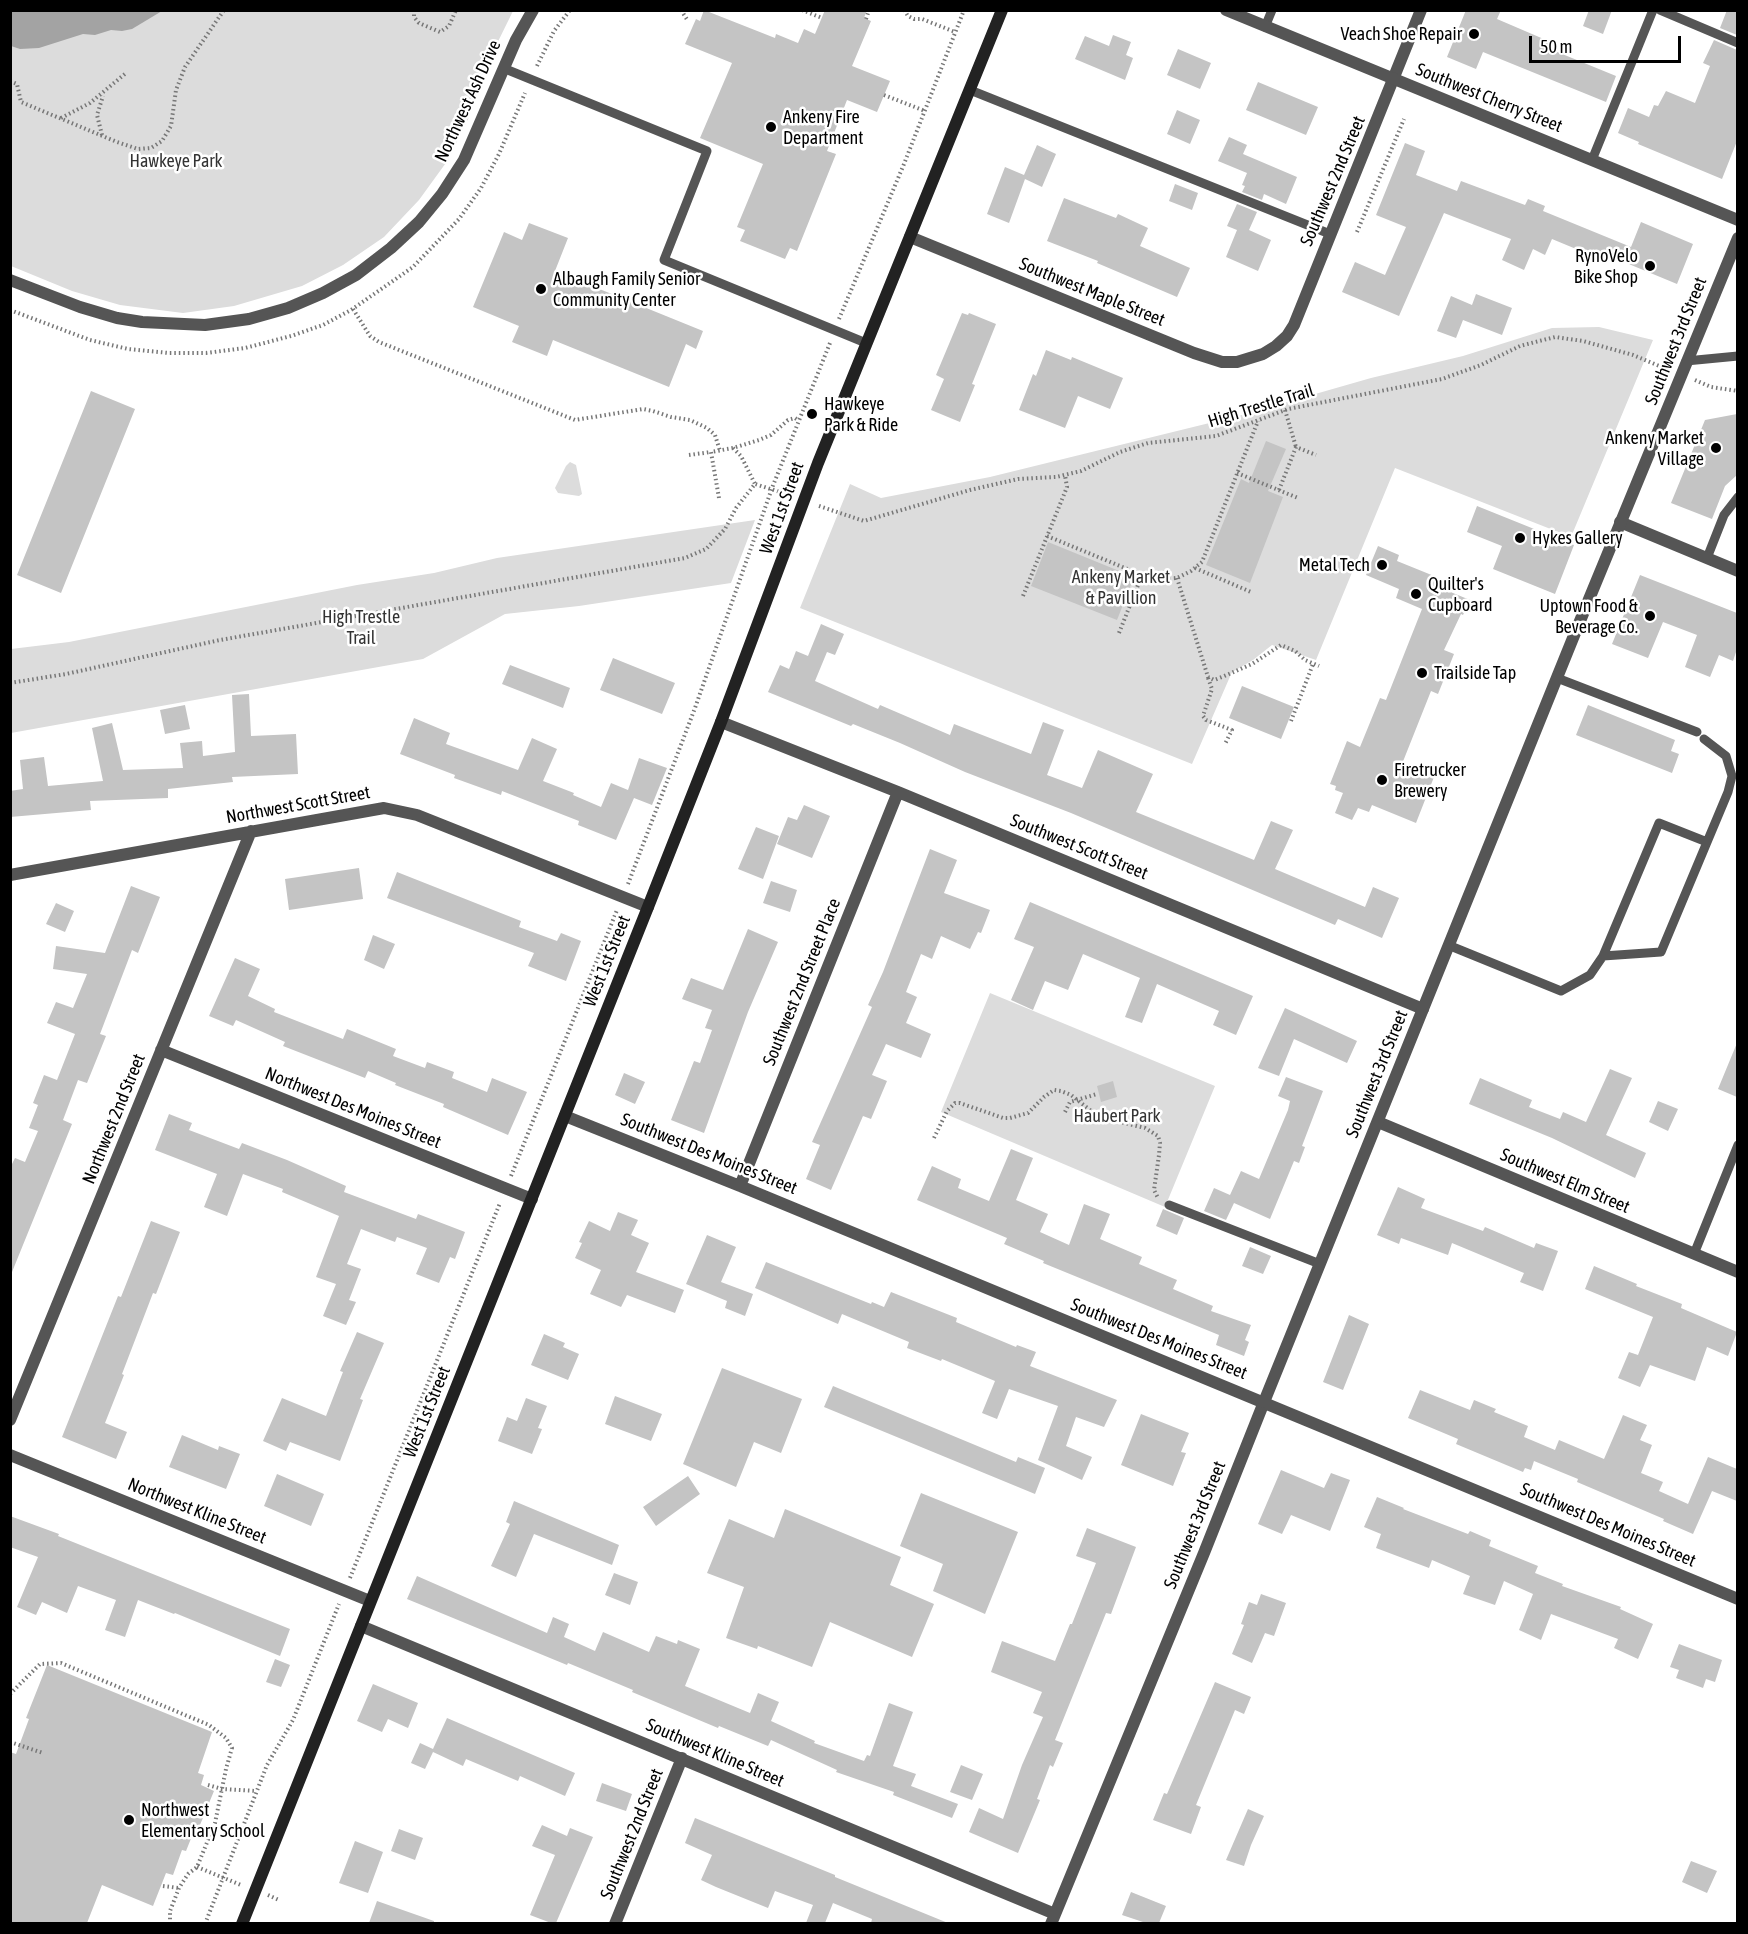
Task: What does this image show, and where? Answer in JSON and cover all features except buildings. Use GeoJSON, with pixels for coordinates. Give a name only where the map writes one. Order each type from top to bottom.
{"type":"FeatureCollection","features":[{"type":"Feature","properties":{"kind":"main road","name":"West 1st Street"},"geometry":{"type":"LineString","coordinates":[[242,1923],[721,722],[818,463],[1002,10]]}},
{"type":"Feature","properties":{"kind":"street","name":"Northwest Ash Drive"},"geometry":{"type":"LineString","coordinates":[[10,280],[80,307],[117,318],[142,322],[205,325],[260,316],[288,308],[323,293],[356,275],[391,248],[419,222],[442,194],[464,160],[503,68],[533,10]]}},
{"type":"Feature","properties":{"kind":"street","name":"Southwest Cherry Street"},"geometry":{"type":"LineString","coordinates":[[1226,10],[1737,220]]}},
{"type":"Feature","properties":{"kind":"street","name":"Southwest 2nd Street"},"geometry":{"type":"LineString","coordinates":[[1263,354],[1282,341],[1294,325],[1421,10]]}},
{"type":"Feature","properties":{"kind":"street","name":"Southwest Maple Street"},"geometry":{"type":"LineString","coordinates":[[910,237],[1194,353],[1222,362],[1237,362],[1263,354]]}},
{"type":"Feature","properties":{"kind":"street","name":"Southwest 3rd Street"},"geometry":{"type":"LineString","coordinates":[[1053,1919],[1204,1553],[1448,945],[1737,238]]}},
{"type":"Feature","properties":{"kind":"street"},"geometry":{"type":"LineString","coordinates":[[1620,522],[1737,571]]}},
{"type":"Feature","properties":{"kind":"street","name":"Southwest Scott Street"},"geometry":{"type":"LineString","coordinates":[[721,722],[898,792],[1423,1009]]}},
{"type":"Feature","properties":{"kind":"street","name":"Southwest 2nd Street Place"},"geometry":{"type":"LineString","coordinates":[[740,1186],[898,792]]}},
{"type":"Feature","properties":{"kind":"street","name":"Northwest Scott Street"},"geometry":{"type":"LineString","coordinates":[[10,875],[384,807],[402,810],[648,907]]}},
{"type":"Feature","properties":{"kind":"street","name":"Northwest 2nd Street"},"geometry":{"type":"LineString","coordinates":[[10,1420],[251,831]]}},
{"type":"Feature","properties":{"kind":"street","name":"Northwest Des Moines Street"},"geometry":{"type":"LineString","coordinates":[[161,1050],[532,1199]]}},
{"type":"Feature","properties":{"kind":"street","name":"Southwest Des Moines Street"},"geometry":{"type":"LineString","coordinates":[[565,1116],[740,1186],[1737,1599]]}},
{"type":"Feature","properties":{"kind":"street","name":"Southwest Elm Street"},"geometry":{"type":"LineString","coordinates":[[1378,1122],[1737,1272]]}},
{"type":"Feature","properties":{"kind":"street","name":"Northwest Kline Street"},"geometry":{"type":"LineString","coordinates":[[10,1455],[370,1601]]}},
{"type":"Feature","properties":{"kind":"street","name":"Southwest Kline Street"},"geometry":{"type":"LineString","coordinates":[[361,1626],[682,1758],[1053,1919]]}},
{"type":"Feature","properties":{"kind":"street","name":"Southwest 2nd Street"},"geometry":{"type":"LineString","coordinates":[[615,1923],[682,1758]]}},
{"type":"Feature","properties":{"kind":"lane"},"geometry":{"type":"LineString","coordinates":[[1265,27],[1272,10]]}},
{"type":"Feature","properties":{"kind":"lane"},"geometry":{"type":"LineString","coordinates":[[1592,160],[1653,10]]}},
{"type":"Feature","properties":{"kind":"lane"},"geometry":{"type":"LineString","coordinates":[[1660,10],[1737,43]]}},
{"type":"Feature","properties":{"kind":"lane"},"geometry":{"type":"LineString","coordinates":[[503,68],[707,151],[664,260],[866,343]]}},
{"type":"Feature","properties":{"kind":"lane"},"geometry":{"type":"LineString","coordinates":[[970,90],[1330,234]]}},
{"type":"Feature","properties":{"kind":"lane"},"geometry":{"type":"LineString","coordinates":[[1686,361],[1737,356]]}},
{"type":"Feature","properties":{"kind":"lane"},"geometry":{"type":"LineString","coordinates":[[1707,558],[1724,515],[1737,497]]}},
{"type":"Feature","properties":{"kind":"lane"},"geometry":{"type":"LineString","coordinates":[[1557,678],[1700,735],[1726,756],[1737,760]]}},
{"type":"Feature","properties":{"kind":"lane"},"geometry":{"type":"LineString","coordinates":[[1603,956],[1661,952],[1728,792],[1732,776],[1726,756]]}},
{"type":"Feature","properties":{"kind":"lane"},"geometry":{"type":"LineString","coordinates":[[1448,945],[1561,991],[1590,975],[1603,956],[1659,823],[1707,842]]}},
{"type":"Feature","properties":{"kind":"lane"},"geometry":{"type":"LineString","coordinates":[[1694,1254],[1737,1145]]}},
{"type":"Feature","properties":{"kind":"lane"},"geometry":{"type":"LineString","coordinates":[[1169,1205],[1320,1264]]}},
{"type":"Feature","properties":{"kind":"path"},"geometry":{"type":"LineString","coordinates":[[10,81],[17,84],[21,102],[138,149],[151,148],[162,141],[171,126],[176,90],[185,67],[224,10]]}},
{"type":"Feature","properties":{"kind":"path"},"geometry":{"type":"LineString","coordinates":[[414,10],[414,17],[419,23],[440,32],[449,26],[456,10]]}},
{"type":"Feature","properties":{"kind":"path"},"geometry":{"type":"LineString","coordinates":[[10,310],[90,340],[128,349],[169,353],[206,353],[245,348],[291,336],[323,325],[353,309],[413,267],[459,219],[486,180],[554,31],[570,10]]}},
{"type":"Feature","properties":{"kind":"path"},"geometry":{"type":"LineString","coordinates":[[681,10],[688,21]]}},
{"type":"Feature","properties":{"kind":"path"},"geometry":{"type":"LineString","coordinates":[[802,10],[822,18]]}},
{"type":"Feature","properties":{"kind":"path"},"geometry":{"type":"LineString","coordinates":[[816,16],[818,10]]}},
{"type":"Feature","properties":{"kind":"path"},"geometry":{"type":"LineString","coordinates":[[866,19],[869,10]]}},
{"type":"Feature","properties":{"kind":"path"},"geometry":{"type":"LineString","coordinates":[[904,10],[914,19],[922,19],[955,32]]}},
{"type":"Feature","properties":{"kind":"path"},"geometry":{"type":"LineString","coordinates":[[205,1923],[256,1791],[277,1744],[293,1720],[622,897],[695,708],[772,489],[964,10]]}},
{"type":"Feature","properties":{"kind":"path"},"geometry":{"type":"LineString","coordinates":[[60,118],[90,103],[126,73]]}},
{"type":"Feature","properties":{"kind":"path"},"geometry":{"type":"LineString","coordinates":[[102,135],[97,116],[103,94]]}},
{"type":"Feature","properties":{"kind":"path"},"geometry":{"type":"LineString","coordinates":[[884,95],[925,111]]}},
{"type":"Feature","properties":{"kind":"path"},"geometry":{"type":"LineString","coordinates":[[1357,232],[1404,119]]}},
{"type":"Feature","properties":{"kind":"path"},"geometry":{"type":"LineString","coordinates":[[353,309],[370,336],[379,342],[575,420],[643,409],[653,411],[690,420],[707,428],[715,435],[720,451]]}},
{"type":"Feature","properties":{"kind":"path","name":"High Trestle Trail"},"geometry":{"type":"LineString","coordinates":[[822,507],[864,521],[1018,479],[1065,475],[1081,471],[1120,452],[1148,443],[1216,436],[1285,410],[1442,379],[1481,365],[1520,346],[1555,337],[1633,355],[1670,370]]}},
{"type":"Feature","properties":{"kind":"path"},"geometry":{"type":"LineString","coordinates":[[1692,379],[1711,387],[1737,391]]}},
{"type":"Feature","properties":{"kind":"path"},"geometry":{"type":"LineString","coordinates":[[1279,490],[1296,447],[1285,410]]}},
{"type":"Feature","properties":{"kind":"path"},"geometry":{"type":"LineString","coordinates":[[690,455],[733,448],[771,435],[788,420],[795,418],[799,420]]}},
{"type":"Feature","properties":{"kind":"path"},"geometry":{"type":"LineString","coordinates":[[1047,536],[1143,575],[1160,579],[1177,578],[1202,562],[1258,421]]}},
{"type":"Feature","properties":{"kind":"path"},"geometry":{"type":"LineString","coordinates":[[1296,447],[1316,455]]}},
{"type":"Feature","properties":{"kind":"path"},"geometry":{"type":"LineString","coordinates":[[733,448],[741,456],[755,484],[784,493]]}},
{"type":"Feature","properties":{"kind":"path"},"geometry":{"type":"LineString","coordinates":[[711,452],[719,498]]}},
{"type":"Feature","properties":{"kind":"path"},"geometry":{"type":"LineString","coordinates":[[1237,473],[1298,498]]}},
{"type":"Feature","properties":{"kind":"path"},"geometry":{"type":"LineString","coordinates":[[1023,596],[1067,487],[1065,475]]}},
{"type":"Feature","properties":{"kind":"path"},"geometry":{"type":"LineString","coordinates":[[10,683],[242,636],[686,558],[706,549],[725,529],[736,508],[755,484]]}},
{"type":"Feature","properties":{"kind":"path"},"geometry":{"type":"LineString","coordinates":[[1195,568],[1251,592]]}},
{"type":"Feature","properties":{"kind":"path"},"geometry":{"type":"LineString","coordinates":[[1119,633],[1143,575]]}},
{"type":"Feature","properties":{"kind":"path"},"geometry":{"type":"LineString","coordinates":[[1177,578],[1212,689],[1202,713],[1206,720],[1232,730],[1225,744]]}},
{"type":"Feature","properties":{"kind":"path"},"geometry":{"type":"LineString","coordinates":[[1208,677],[1214,680],[1252,664],[1281,645],[1319,666]]}},
{"type":"Feature","properties":{"kind":"path"},"geometry":{"type":"LineString","coordinates":[[1291,721],[1313,664]]}},
{"type":"Feature","properties":{"kind":"path"},"geometry":{"type":"LineString","coordinates":[[934,1138],[947,1111],[955,1103],[1002,1118],[1010,1118],[1028,1113],[1054,1090],[1066,1092],[1095,1113],[1108,1119],[1145,1128],[1158,1136],[1160,1155],[1154,1190],[1156,1196],[1169,1205]]}},
{"type":"Feature","properties":{"kind":"path"},"geometry":{"type":"LineString","coordinates":[[1065,1112],[1070,1102],[1097,1094]]}},
{"type":"Feature","properties":{"kind":"path"},"geometry":{"type":"LineString","coordinates":[[10,1694],[40,1664],[61,1663],[209,1725],[226,1738],[232,1748],[215,1823],[197,1868],[188,1874],[179,1888],[170,1911],[171,1923]]}},
{"type":"Feature","properties":{"kind":"path"},"geometry":{"type":"LineString","coordinates":[[10,1742],[43,1753]]}},
{"type":"Feature","properties":{"kind":"path"},"geometry":{"type":"LineString","coordinates":[[208,1785],[222,1789],[256,1791]]}},
{"type":"Feature","properties":{"kind":"path"},"geometry":{"type":"LineString","coordinates":[[197,1868],[279,1900]]}},
{"type":"Feature","properties":{"kind":"path"},"geometry":{"type":"LineString","coordinates":[[162,1886],[179,1888]]}},
{"type":"Feature","properties":{"kind":"green space","name":"Hawkeye Park"},"geometry":{"type":"Polygon","coordinates":[[[10,11],[513,11],[485,68],[469,117],[448,160],[419,200],[384,237],[343,265],[302,286],[234,306],[183,313],[120,305],[72,291],[11,266],[10,11]]]}},
{"type":"Feature","properties":{"kind":"green space","name":"Ankeny Market & Pavillion"},"geometry":{"type":"Polygon","coordinates":[[[1599,327],[1653,340],[1571,537],[1395,468],[1316,660],[1272,645],[1253,660],[1232,672],[1192,764],[800,608],[850,484],[881,498],[990,477],[1242,415],[1371,378],[1463,356],[1552,328],[1599,327]]]}},
{"type":"Feature","properties":{"kind":"green space"},"geometry":{"type":"Polygon","coordinates":[[[570,462],[576,465],[582,494],[579,496],[558,493],[555,488],[570,462]]]}},
{"type":"Feature","properties":{"kind":"green space","name":"High Trestle Trail"},"geometry":{"type":"Polygon","coordinates":[[[755,520],[731,583],[579,606],[505,614],[423,659],[11,733],[11,649],[69,642],[357,585],[434,573],[497,558],[755,520]]]}},
{"type":"Feature","properties":{"kind":"green space","name":"Haubert Park"},"geometry":{"type":"Polygon","coordinates":[[[990,993],[1215,1086],[1165,1207],[941,1112],[990,993]]]}},
{"type":"Feature","properties":{"kind":"shaded area"},"geometry":{"type":"Polygon","coordinates":[[[11,10],[162,11],[132,29],[111,30],[95,35],[83,34],[39,48],[20,49],[11,46],[11,10]]]}},
{"type":"Feature","properties":{"kind":"place","name":"Veach Shoe Repair"},"geometry":{"type":"Point","coordinates":[1474,34]}},
{"type":"Feature","properties":{"kind":"place","name":"Ankeny Fire Department"},"geometry":{"type":"Point","coordinates":[771,127]}},
{"type":"Feature","properties":{"kind":"place","name":"RynoVelo Bike Shop"},"geometry":{"type":"Point","coordinates":[1650,266]}},
{"type":"Feature","properties":{"kind":"place","name":"Albaugh Family Senior Community Center"},"geometry":{"type":"Point","coordinates":[541,289]}},
{"type":"Feature","properties":{"kind":"place","name":"Hawkeye Park & Ride"},"geometry":{"type":"Point","coordinates":[812,414]}},
{"type":"Feature","properties":{"kind":"place","name":"Ankeny Market Village"},"geometry":{"type":"Point","coordinates":[1716,448]}},
{"type":"Feature","properties":{"kind":"place","name":"Hykes Gallery"},"geometry":{"type":"Point","coordinates":[1520,538]}},
{"type":"Feature","properties":{"kind":"place","name":"Metal Tech"},"geometry":{"type":"Point","coordinates":[1382,565]}},
{"type":"Feature","properties":{"kind":"place","name":"Quilter's Cupboard"},"geometry":{"type":"Point","coordinates":[1416,594]}},
{"type":"Feature","properties":{"kind":"place","name":"Uptown Food & Beverage Co."},"geometry":{"type":"Point","coordinates":[1650,616]}},
{"type":"Feature","properties":{"kind":"place","name":"Trailside Tap"},"geometry":{"type":"Point","coordinates":[1422,673]}},
{"type":"Feature","properties":{"kind":"place","name":"Firetrucker Brewery"},"geometry":{"type":"Point","coordinates":[1382,780]}},
{"type":"Feature","properties":{"kind":"place","name":"Northwest Elementary School"},"geometry":{"type":"Point","coordinates":[129,1820]}}]}
